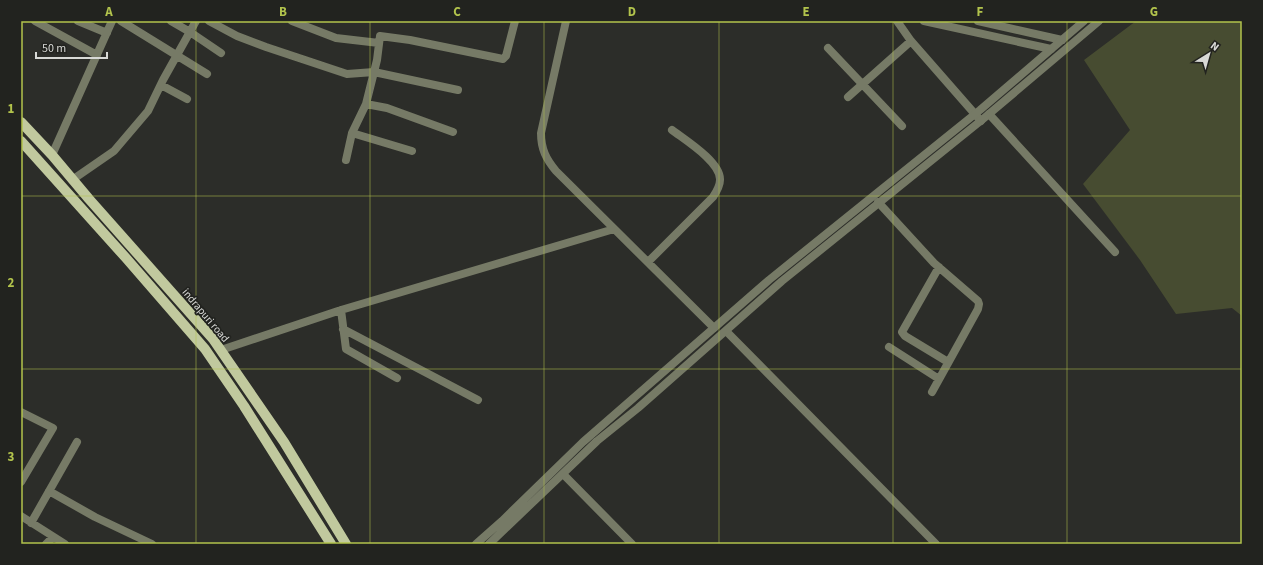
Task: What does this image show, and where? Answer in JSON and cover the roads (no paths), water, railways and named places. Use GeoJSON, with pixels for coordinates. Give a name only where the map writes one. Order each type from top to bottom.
{"type":"FeatureCollection","features":[{"type":"Feature","properties":{"kind":"main road","name":"indrapuri road"},"geometry":{"type":"LineString","coordinates":[[21,122],[52,155],[72,180],[213,339],[284,442],[346,544]]}},
{"type":"Feature","properties":{"kind":"main road","name":"indrapuri road"},"geometry":{"type":"LineString","coordinates":[[21,140],[205,349],[244,406],[331,544]]}},
{"type":"Feature","properties":{"kind":"street"},"geometry":{"type":"LineString","coordinates":[[35,21],[98,55]]}},
{"type":"Feature","properties":{"kind":"street"},"geometry":{"type":"LineString","coordinates":[[78,21],[107,33]]}},
{"type":"Feature","properties":{"kind":"street"},"geometry":{"type":"LineString","coordinates":[[52,155],[112,21]]}},
{"type":"Feature","properties":{"kind":"street"},"geometry":{"type":"LineString","coordinates":[[122,21],[207,74]]}},
{"type":"Feature","properties":{"kind":"street"},"geometry":{"type":"LineString","coordinates":[[171,21],[221,53]]}},
{"type":"Feature","properties":{"kind":"street"},"geometry":{"type":"LineString","coordinates":[[72,180],[114,151],[148,111],[196,21]]}},
{"type":"Feature","properties":{"kind":"street"},"geometry":{"type":"LineString","coordinates":[[209,21],[244,38],[313,64],[347,74],[374,72],[458,90]]}},
{"type":"Feature","properties":{"kind":"street"},"geometry":{"type":"LineString","coordinates":[[292,21],[336,38],[380,43]]}},
{"type":"Feature","properties":{"kind":"street"},"geometry":{"type":"LineString","coordinates":[[346,160],[352,133],[366,104],[380,43],[380,36],[410,40],[503,59],[506,56],[515,21]]}},
{"type":"Feature","properties":{"kind":"street"},"geometry":{"type":"LineString","coordinates":[[566,21],[541,133],[541,144],[544,154],[556,171],[714,328]]}},
{"type":"Feature","properties":{"kind":"street"},"geometry":{"type":"LineString","coordinates":[[897,21],[911,41],[981,121]]}},
{"type":"Feature","properties":{"kind":"street"},"geometry":{"type":"LineString","coordinates":[[924,21],[1051,49]]}},
{"type":"Feature","properties":{"kind":"street"},"geometry":{"type":"LineString","coordinates":[[978,21],[1062,40]]}},
{"type":"Feature","properties":{"kind":"street"},"geometry":{"type":"LineString","coordinates":[[489,544],[597,441],[638,408],[726,331],[782,281],[818,245],[1084,21]]}},
{"type":"Feature","properties":{"kind":"street"},"geometry":{"type":"LineString","coordinates":[[476,544],[502,521],[583,442],[769,280],[878,202],[981,121],[1099,21]]}},
{"type":"Feature","properties":{"kind":"street"},"geometry":{"type":"LineString","coordinates":[[848,97],[911,41]]}},
{"type":"Feature","properties":{"kind":"street"},"geometry":{"type":"LineString","coordinates":[[828,48],[902,126]]}},
{"type":"Feature","properties":{"kind":"street"},"geometry":{"type":"LineString","coordinates":[[161,85],[187,99]]}},
{"type":"Feature","properties":{"kind":"street"},"geometry":{"type":"LineString","coordinates":[[366,104],[387,108],[453,132]]}},
{"type":"Feature","properties":{"kind":"street"},"geometry":{"type":"LineString","coordinates":[[989,114],[1115,252]]}},
{"type":"Feature","properties":{"kind":"street"},"geometry":{"type":"LineString","coordinates":[[648,262],[713,197],[718,189],[720,179],[718,169],[672,130]]}},
{"type":"Feature","properties":{"kind":"street"},"geometry":{"type":"LineString","coordinates":[[352,133],[412,151]]}},
{"type":"Feature","properties":{"kind":"street"},"geometry":{"type":"LineString","coordinates":[[878,202],[939,267],[978,301],[979,304],[978,309],[932,392]]}},
{"type":"Feature","properties":{"kind":"street"},"geometry":{"type":"LineString","coordinates":[[221,350],[341,310],[614,229]]}},
{"type":"Feature","properties":{"kind":"street"},"geometry":{"type":"LineString","coordinates":[[939,267],[902,332],[905,336],[948,362]]}},
{"type":"Feature","properties":{"kind":"street"},"geometry":{"type":"LineString","coordinates":[[341,310],[346,349],[397,378]]}},
{"type":"Feature","properties":{"kind":"street"},"geometry":{"type":"LineString","coordinates":[[343,329],[478,400]]}},
{"type":"Feature","properties":{"kind":"street"},"geometry":{"type":"LineString","coordinates":[[726,331],[936,544]]}},
{"type":"Feature","properties":{"kind":"street"},"geometry":{"type":"LineString","coordinates":[[889,347],[939,379]]}},
{"type":"Feature","properties":{"kind":"street"},"geometry":{"type":"LineString","coordinates":[[21,412],[53,428],[21,482]]}},
{"type":"Feature","properties":{"kind":"street"},"geometry":{"type":"LineString","coordinates":[[31,522],[77,442]]}},
{"type":"Feature","properties":{"kind":"street"},"geometry":{"type":"LineString","coordinates":[[563,474],[632,544]]}},
{"type":"Feature","properties":{"kind":"street"},"geometry":{"type":"LineString","coordinates":[[49,491],[95,517],[152,544]]}},
{"type":"Feature","properties":{"kind":"street"},"geometry":{"type":"LineString","coordinates":[[21,516],[65,544]]}},
{"type":"Feature","properties":{"kind":"street"},"geometry":{"type":"LineString","coordinates":[[46,544],[53,537]]}}]}
